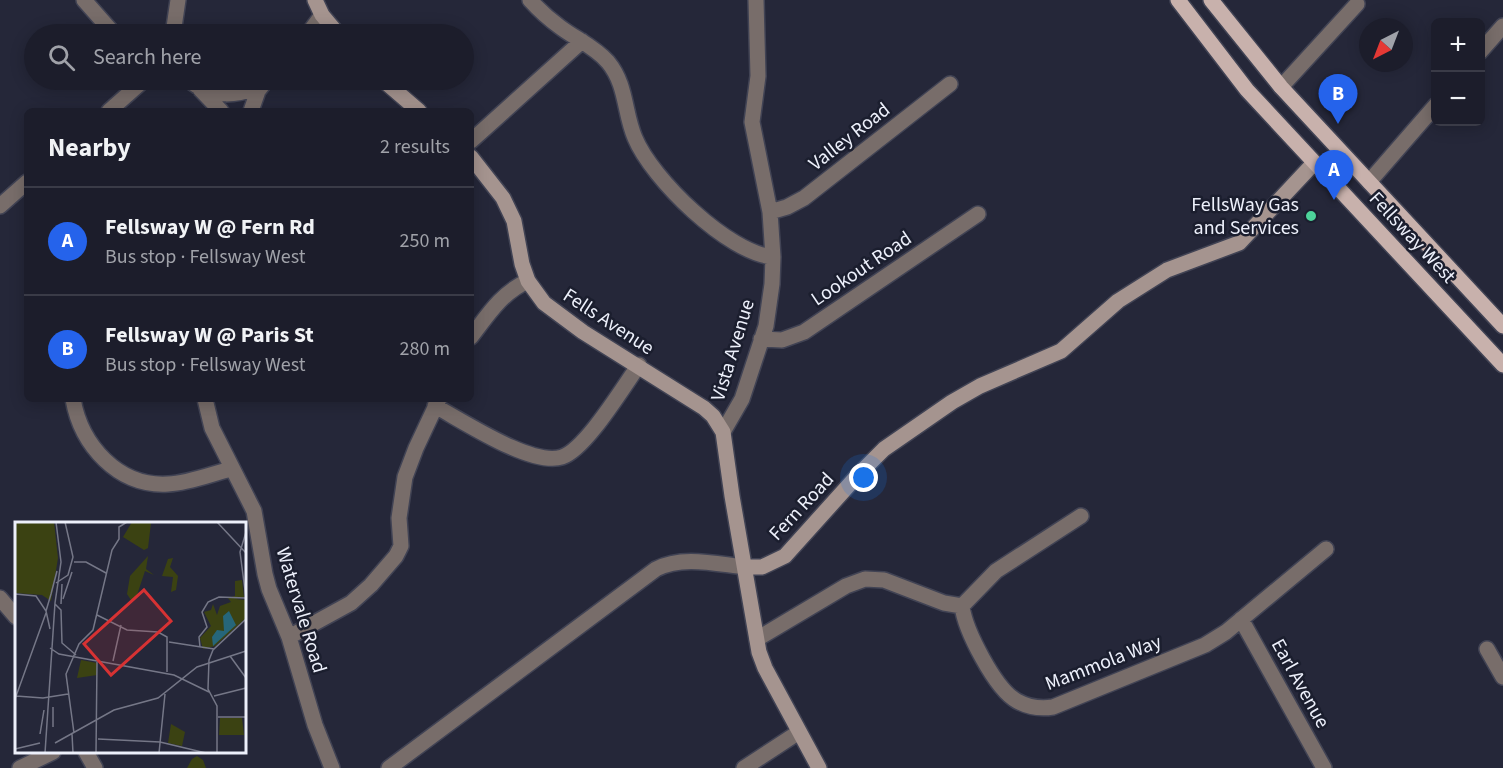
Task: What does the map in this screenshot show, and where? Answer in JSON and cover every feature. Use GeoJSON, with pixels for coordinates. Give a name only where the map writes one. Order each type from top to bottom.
{"type":"FeatureCollection","features":[{"type":"Feature","properties":{"kind":"main road","name":"Fellsway West"},"geometry":{"type":"LineString","coordinates":[[1178,0],[1247,90],[1503,365]]}},
{"type":"Feature","properties":{"kind":"main road","name":"Fellsway West"},"geometry":{"type":"LineString","coordinates":[[1211,0],[1281,87],[1503,326]]}},
{"type":"Feature","properties":{"kind":"street"},"geometry":{"type":"LineString","coordinates":[[84,0],[105,24]]}},
{"type":"Feature","properties":{"kind":"street"},"geometry":{"type":"LineString","coordinates":[[174,24],[178,0]]}},
{"type":"Feature","properties":{"kind":"street"},"geometry":{"type":"LineString","coordinates":[[315,0],[322,15],[330,24]]}},
{"type":"Feature","properties":{"kind":"street"},"geometry":{"type":"LineString","coordinates":[[530,0],[551,20],[608,62],[618,77],[633,134],[650,165],[677,195],[719,231],[745,249],[773,257]]}},
{"type":"Feature","properties":{"kind":"street","name":"Vista Avenue"},"geometry":{"type":"LineString","coordinates":[[756,0],[758,76],[752,122],[770,212],[773,257],[770,306],[742,399],[723,432],[732,496],[763,664],[819,768]]}},
{"type":"Feature","properties":{"kind":"street"},"geometry":{"type":"LineString","coordinates":[[1281,87],[1357,4]]}},
{"type":"Feature","properties":{"kind":"street"},"geometry":{"type":"LineString","coordinates":[[315,24],[322,15]]}},
{"type":"Feature","properties":{"kind":"street"},"geometry":{"type":"LineString","coordinates":[[1485,46],[1503,26]]}},
{"type":"Feature","properties":{"kind":"street"},"geometry":{"type":"LineString","coordinates":[[474,138],[582,41]]}},
{"type":"Feature","properties":{"kind":"street","name":"Valley Road"},"geometry":{"type":"LineString","coordinates":[[770,212],[787,207],[804,198],[950,84]]}},
{"type":"Feature","properties":{"kind":"street"},"geometry":{"type":"LineString","coordinates":[[112,108],[133,90]]}},
{"type":"Feature","properties":{"kind":"street"},"geometry":{"type":"LineString","coordinates":[[200,90],[217,108]]}},
{"type":"Feature","properties":{"kind":"street"},"geometry":{"type":"LineString","coordinates":[[206,90],[211,93],[230,94],[251,90]]}},
{"type":"Feature","properties":{"kind":"street"},"geometry":{"type":"LineString","coordinates":[[252,108],[260,90]]}},
{"type":"Feature","properties":{"kind":"street"},"geometry":{"type":"LineString","coordinates":[[395,90],[416,108]]}},
{"type":"Feature","properties":{"kind":"street"},"geometry":{"type":"LineString","coordinates":[[1369,183],[1431,111]]}},
{"type":"Feature","properties":{"kind":"street","name":"Fells Avenue"},"geometry":{"type":"LineString","coordinates":[[474,162],[503,198],[514,221],[522,264],[534,293],[556,314],[704,408],[713,416],[723,432]]}},
{"type":"Feature","properties":{"kind":"street","name":"Fern Road"},"geometry":{"type":"LineString","coordinates":[[389,768],[656,569],[680,561],[762,567],[785,555],[884,449],[959,398],[1004,375],[1060,351],[1118,301],[1167,270],[1239,243],[1314,163]]}},
{"type":"Feature","properties":{"kind":"street"},"geometry":{"type":"LineString","coordinates":[[0,206],[24,185]]}},
{"type":"Feature","properties":{"kind":"street","name":"Lookout Road"},"geometry":{"type":"LineString","coordinates":[[761,339],[782,340],[804,332],[978,214]]}},
{"type":"Feature","properties":{"kind":"street"},"geometry":{"type":"LineString","coordinates":[[474,333],[502,298],[528,281]]}},
{"type":"Feature","properties":{"kind":"street"},"geometry":{"type":"LineString","coordinates":[[289,637],[351,603],[371,585],[396,556],[401,546],[399,518],[405,477],[437,403],[530,456],[555,459],[564,457],[583,441],[639,365]]}},
{"type":"Feature","properties":{"kind":"street"},"geometry":{"type":"LineString","coordinates":[[74,402],[80,423],[95,449],[116,469],[132,478],[156,484],[176,484],[231,468]]}},
{"type":"Feature","properties":{"kind":"street","name":"Watervale Road"},"geometry":{"type":"LineString","coordinates":[[206,402],[212,428],[254,511],[265,574],[289,637],[315,725],[332,768]]}},
{"type":"Feature","properties":{"kind":"street"},"geometry":{"type":"LineString","coordinates":[[757,639],[846,586],[865,579],[884,580],[944,603],[962,606],[996,571],[1081,516]]}},
{"type":"Feature","properties":{"kind":"street","name":"Mammola Way"},"geometry":{"type":"LineString","coordinates":[[962,606],[968,629],[1004,691],[1017,702],[1046,708],[1205,645],[1241,619],[1326,549]]}},
{"type":"Feature","properties":{"kind":"street"},"geometry":{"type":"LineString","coordinates":[[0,599],[15,616]]}},
{"type":"Feature","properties":{"kind":"street","name":"Earl Avenue"},"geometry":{"type":"LineString","coordinates":[[1241,619],[1324,768]]}},
{"type":"Feature","properties":{"kind":"street"},"geometry":{"type":"LineString","coordinates":[[1487,649],[1503,678]]}},
{"type":"Feature","properties":{"kind":"street"},"geometry":{"type":"LineString","coordinates":[[744,768],[799,732]]}},
{"type":"Feature","properties":{"kind":"street"},"geometry":{"type":"LineString","coordinates":[[20,768],[51,753]]}},
{"type":"Feature","properties":{"kind":"street"},"geometry":{"type":"LineString","coordinates":[[87,753],[95,768]]}},
{"type":"Feature","properties":{"kind":"green space"},"geometry":{"type":"Polygon","coordinates":[[[197,756],[203,760],[206,768],[187,768],[192,759],[197,756]]]}},
{"type":"Feature","properties":{"kind":"place","name":"Fellsway W @ Paris St"},"geometry":{"type":"Point","coordinates":[1338,124]}},
{"type":"Feature","properties":{"kind":"place","name":"Fellsway W @ Fern Rd"},"geometry":{"type":"Point","coordinates":[1334,200]}},
{"type":"Feature","properties":{"kind":"place","name":"FellsWay Gas and Services"},"geometry":{"type":"Point","coordinates":[1311,216]}}]}
